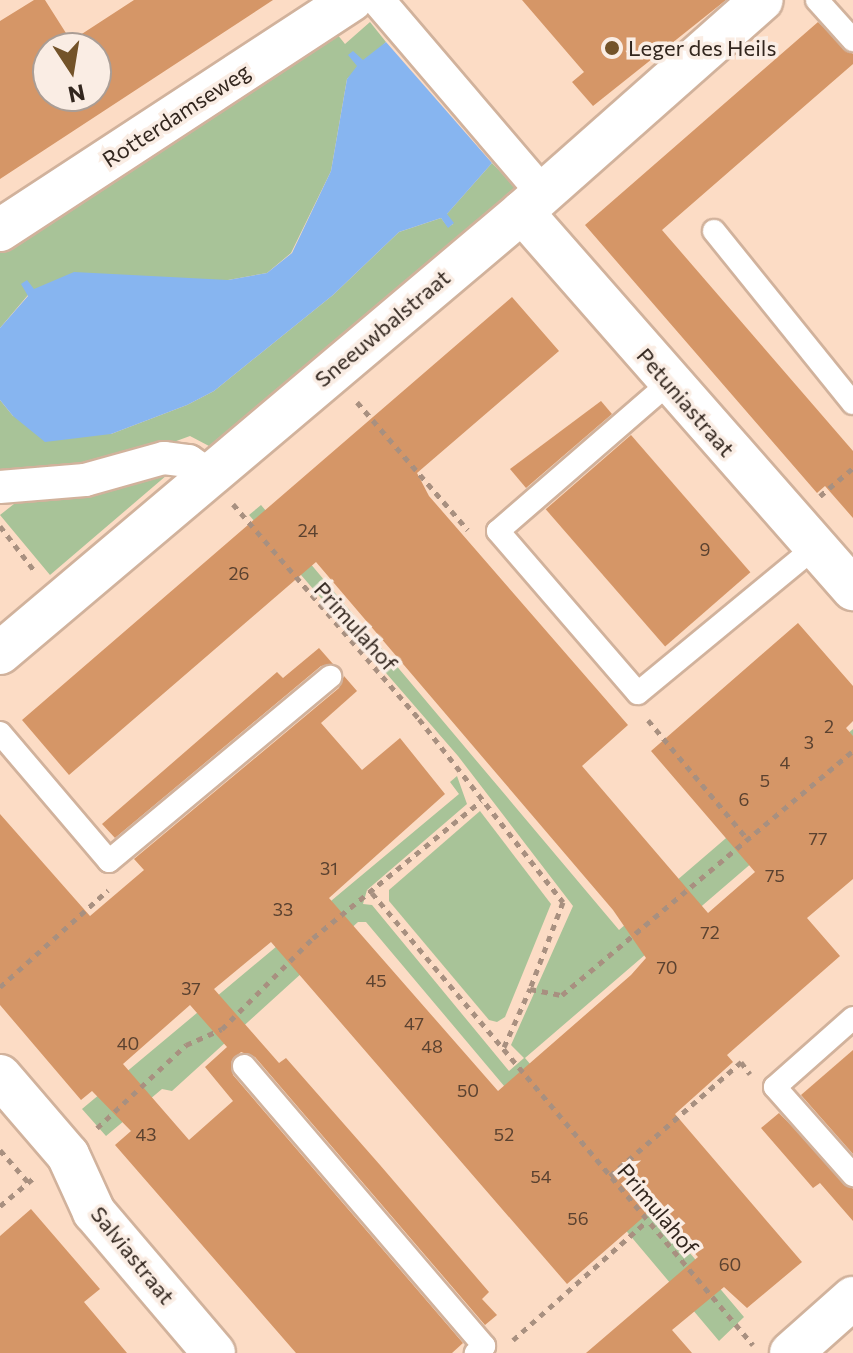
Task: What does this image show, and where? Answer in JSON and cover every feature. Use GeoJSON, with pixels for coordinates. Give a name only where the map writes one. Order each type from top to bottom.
{"type":"FeatureCollection","features":[{"type":"Feature","properties":{"kind":"street","name":"Rotterdamseweg"},"geometry":{"type":"LineString","coordinates":[[0,230],[351,0]]}},
{"type":"Feature","properties":{"kind":"street"},"geometry":{"type":"LineString","coordinates":[[378,0],[532,201]]}},
{"type":"Feature","properties":{"kind":"street","name":"Sneeuwbalstraat"},"geometry":{"type":"LineString","coordinates":[[0,653],[206,473],[532,201],[762,0]]}},
{"type":"Feature","properties":{"kind":"street","name":"Petuniastraat"},"geometry":{"type":"LineString","coordinates":[[532,201],[669,383],[853,589]]}},
{"type":"Feature","properties":{"kind":"street"},"geometry":{"type":"LineString","coordinates":[[0,487],[85,480],[164,458],[189,461],[206,473]]}},
{"type":"Feature","properties":{"kind":"street","name":"Salviastraat"},"geometry":{"type":"LineString","coordinates":[[0,1076],[68,1155],[94,1212],[214,1353]]}},
{"type":"Feature","properties":{"kind":"street"},"geometry":{"type":"LineString","coordinates":[[791,1353],[853,1298]]}},
{"type":"Feature","properties":{"kind":"lane"},"geometry":{"type":"LineString","coordinates":[[817,0],[853,40]]}},
{"type":"Feature","properties":{"kind":"lane"},"geometry":{"type":"LineString","coordinates":[[714,231],[853,403]]}},
{"type":"Feature","properties":{"kind":"lane"},"geometry":{"type":"LineString","coordinates":[[669,383],[498,531],[638,693],[815,547]]}},
{"type":"Feature","properties":{"kind":"lane"},"geometry":{"type":"LineString","coordinates":[[0,733],[109,861],[330,677]]}},
{"type":"Feature","properties":{"kind":"lane"},"geometry":{"type":"LineString","coordinates":[[853,1018],[775,1087],[853,1175]]}},
{"type":"Feature","properties":{"kind":"lane"},"geometry":{"type":"LineString","coordinates":[[244,1066],[484,1346],[476,1353]]}},
{"type":"Feature","properties":{"kind":"path"},"geometry":{"type":"LineString","coordinates":[[330,371],[474,537],[498,531]]}},
{"type":"Feature","properties":{"kind":"path","name":"Primulahof"},"geometry":{"type":"LineString","coordinates":[[206,473],[419,719],[563,902],[504,1047]]}},
{"type":"Feature","properties":{"kind":"path"},"geometry":{"type":"LineString","coordinates":[[0,526],[58,603]]}},
{"type":"Feature","properties":{"kind":"path"},"geometry":{"type":"LineString","coordinates":[[638,693],[637,707],[745,836]]}},
{"type":"Feature","properties":{"kind":"path"},"geometry":{"type":"LineString","coordinates":[[530,989],[562,995],[688,894],[745,836],[853,751]]}},
{"type":"Feature","properties":{"kind":"path"},"geometry":{"type":"LineString","coordinates":[[68,1155],[186,1045],[222,1029],[313,938],[372,893],[481,801]]}},
{"type":"Feature","properties":{"kind":"path"},"geometry":{"type":"LineString","coordinates":[[0,987],[108,894],[109,861]]}},
{"type":"Feature","properties":{"kind":"path","name":"Primulahof"},"geometry":{"type":"LineString","coordinates":[[372,893],[759,1353]]}},
{"type":"Feature","properties":{"kind":"path"},"geometry":{"type":"LineString","coordinates":[[610,1176],[741,1062],[756,1080],[775,1087]]}},
{"type":"Feature","properties":{"kind":"path"},"geometry":{"type":"LineString","coordinates":[[0,1150],[28,1182]]}},
{"type":"Feature","properties":{"kind":"path"},"geometry":{"type":"LineString","coordinates":[[510,1343],[647,1221]]}},
{"type":"Feature","properties":{"kind":"green space"},"geometry":{"type":"Polygon","coordinates":[[[370,22],[386,42],[347,79],[331,171],[291,253],[267,273],[228,280],[28,295],[0,328],[0,248],[333,29],[345,44],[370,22]]]}},
{"type":"Feature","properties":{"kind":"green space"},"geometry":{"type":"Polygon","coordinates":[[[492,163],[518,190],[209,446],[190,436],[119,462],[0,472],[0,400],[13,416],[111,434],[187,405],[214,391],[333,295],[399,232],[441,218],[448,227],[453,224],[446,215],[492,163]]]}},
{"type":"Feature","properties":{"kind":"green space"},"geometry":{"type":"Polygon","coordinates":[[[167,475],[50,575],[0,515],[24,496],[85,498],[167,475]]]}},
{"type":"Feature","properties":{"kind":"green space"},"geometry":{"type":"Polygon","coordinates":[[[261,505],[619,930],[853,729],[853,776],[525,1058],[744,1317],[719,1341],[366,922],[358,922],[172,1091],[162,1089],[106,1136],[82,1109],[459,794],[450,782],[457,776],[467,804],[367,890],[363,904],[372,905],[509,1071],[524,1058],[511,1045],[573,906],[458,756],[249,515],[261,505]]]}},
{"type":"Feature","properties":{"kind":"green space"},"geometry":{"type":"Polygon","coordinates":[[[480,811],[551,904],[505,1017],[497,1022],[489,1020],[389,901],[389,890],[480,811]]]}},
{"type":"Feature","properties":{"kind":"water"},"geometry":{"type":"Polygon","coordinates":[[[386,42],[492,163],[447,214],[454,223],[448,228],[441,218],[399,232],[333,295],[214,391],[187,405],[111,434],[45,442],[13,416],[0,400],[0,328],[28,296],[21,284],[27,280],[34,289],[74,272],[228,280],[267,273],[292,253],[331,171],[347,79],[357,66],[348,55],[353,51],[363,60],[386,42]]]}},
{"type":"Feature","properties":{"kind":"building"},"geometry":{"type":"Polygon","coordinates":[[[34,0],[45,0],[65,32],[32,32],[32,112],[102,112],[0,179],[0,21],[34,0]]]}},
{"type":"Feature","properties":{"kind":"building"},"geometry":{"type":"Polygon","coordinates":[[[134,0],[273,0],[112,106],[112,32],[85,32],[134,0]]]}},
{"type":"Feature","properties":{"kind":"building","name":"Leger des Heils"},"geometry":{"type":"Polygon","coordinates":[[[522,0],[726,0],[593,106],[572,82],[584,72],[522,0]]]}},
{"type":"Feature","properties":{"kind":"building"},"geometry":{"type":"Polygon","coordinates":[[[818,22],[853,54],[853,64],[662,230],[853,451],[853,518],[825,486],[817,493],[585,225],[818,22]]]}},
{"type":"Feature","properties":{"kind":"building"},"geometry":{"type":"Polygon","coordinates":[[[512,297],[559,351],[417,473],[429,496],[628,725],[582,766],[708,913],[755,872],[651,751],[798,623],[853,686],[853,721],[846,728],[853,736],[853,879],[807,918],[840,956],[727,1055],[733,1062],[675,1114],[802,1262],[747,1308],[724,1287],[672,1330],[692,1353],[586,1353],[698,1257],[655,1207],[567,1284],[271,942],[214,989],[279,1063],[286,1058],[380,1165],[489,1292],[482,1299],[497,1315],[485,1325],[255,1057],[241,1052],[231,1062],[233,1075],[463,1343],[452,1353],[296,1353],[115,1145],[131,1131],[92,1091],[81,1100],[0,1005],[0,814],[90,916],[144,870],[134,859],[339,688],[344,676],[357,691],[321,723],[362,770],[400,738],[445,794],[329,898],[498,1091],[631,975],[646,958],[613,910],[316,562],[69,775],[22,720],[512,297]],[[190,1005],[123,1064],[189,1140],[233,1101],[205,1067],[227,1047],[190,1005]]]}},
{"type":"Feature","properties":{"kind":"building"},"geometry":{"type":"Polygon","coordinates":[[[601,401],[612,414],[526,488],[510,469],[601,401]]]}},
{"type":"Feature","properties":{"kind":"building"},"geometry":{"type":"Polygon","coordinates":[[[631,435],[750,572],[665,646],[546,509],[631,435]]]}},
{"type":"Feature","properties":{"kind":"building"},"geometry":{"type":"Polygon","coordinates":[[[319,648],[333,664],[321,666],[115,838],[102,824],[277,672],[283,678],[319,648]]]}},
{"type":"Feature","properties":{"kind":"building"},"geometry":{"type":"Polygon","coordinates":[[[853,1050],[853,1154],[801,1095],[853,1050]]]}},
{"type":"Feature","properties":{"kind":"building"},"geometry":{"type":"Polygon","coordinates":[[[779,1113],[853,1189],[853,1221],[820,1183],[813,1188],[761,1128],[779,1113]]]}},
{"type":"Feature","properties":{"kind":"building"},"geometry":{"type":"Polygon","coordinates":[[[31,1209],[100,1289],[84,1302],[127,1353],[0,1353],[0,1236],[31,1209]]]}},
{"type":"Feature","properties":{"kind":"place","name":"Leger des Heils"},"geometry":{"type":"Point","coordinates":[612,48]}}]}
